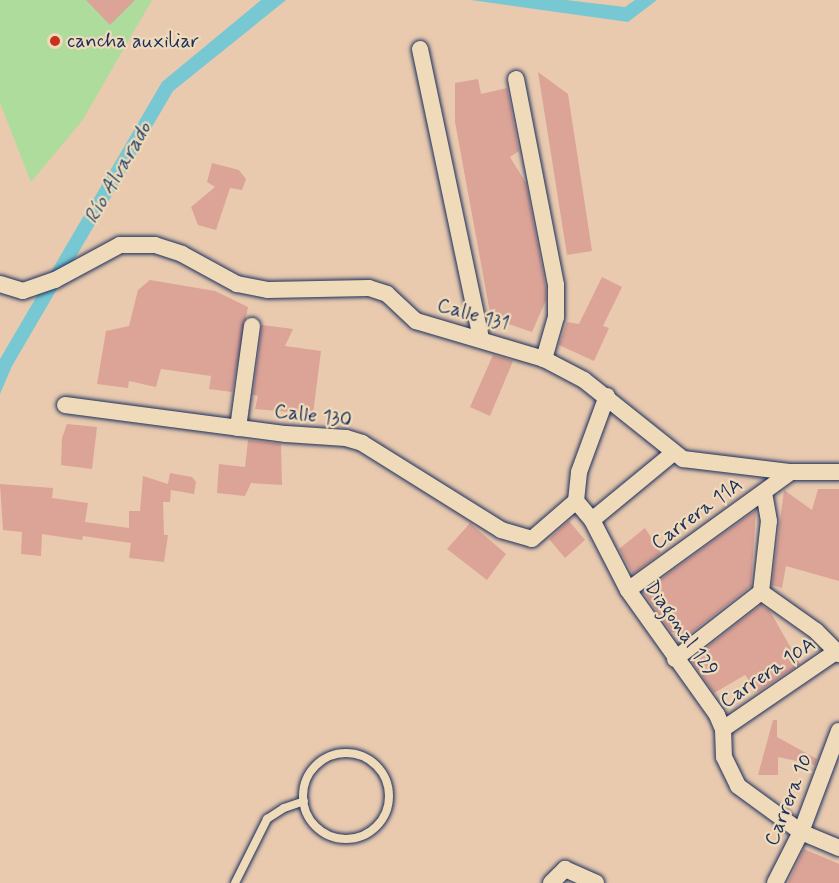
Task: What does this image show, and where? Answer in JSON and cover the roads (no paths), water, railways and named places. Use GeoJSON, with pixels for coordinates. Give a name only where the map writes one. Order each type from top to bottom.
{"type":"FeatureCollection","features":[{"type":"Feature","properties":{"kind":"street"},"geometry":{"type":"LineString","coordinates":[[420,49],[481,338]]}},
{"type":"Feature","properties":{"kind":"street"},"geometry":{"type":"LineString","coordinates":[[516,79],[556,285],[556,317],[544,359]]}},
{"type":"Feature","properties":{"kind":"street","name":"Calle 131"},"geometry":{"type":"LineString","coordinates":[[0,284],[23,291],[54,280],[120,245],[155,245],[182,254],[237,284],[268,290],[369,288],[401,304],[416,321],[481,338],[544,359],[607,396],[672,454],[682,459],[791,472],[839,472]]}},
{"type":"Feature","properties":{"kind":"street"},"geometry":{"type":"LineString","coordinates":[[238,428],[252,326]]}},
{"type":"Feature","properties":{"kind":"street"},"geometry":{"type":"LineString","coordinates":[[576,501],[579,472],[607,396]]}},
{"type":"Feature","properties":{"kind":"street","name":"Calle 130"},"geometry":{"type":"LineString","coordinates":[[64,405],[238,428],[346,438],[362,443],[501,530],[532,539],[576,501]]}},
{"type":"Feature","properties":{"kind":"street"},"geometry":{"type":"LineString","coordinates":[[592,520],[672,454]]}},
{"type":"Feature","properties":{"kind":"street","name":"Carrera 11A"},"geometry":{"type":"LineString","coordinates":[[628,590],[791,472]]}},
{"type":"Feature","properties":{"kind":"street"},"geometry":{"type":"LineString","coordinates":[[675,659],[761,592],[770,521],[764,493]]}},
{"type":"Feature","properties":{"kind":"street","name":"Diagonal 129"},"geometry":{"type":"LineString","coordinates":[[576,501],[592,520],[628,590],[723,729]]}},
{"type":"Feature","properties":{"kind":"street"},"geometry":{"type":"LineString","coordinates":[[761,592],[816,631],[838,653]]}},
{"type":"Feature","properties":{"kind":"street","name":"Carrera 10A"},"geometry":{"type":"LineString","coordinates":[[723,729],[838,653]]}},
{"type":"Feature","properties":{"kind":"street"},"geometry":{"type":"LineString","coordinates":[[723,729],[724,757],[738,786],[801,832],[839,848]]}},
{"type":"Feature","properties":{"kind":"street","name":"Carrera 10"},"geometry":{"type":"LineString","coordinates":[[775,883],[801,832],[839,731]]}},
{"type":"Feature","properties":{"kind":"street"},"geometry":{"type":"LineString","coordinates":[[551,883],[561,869],[572,871],[596,883]]}},
{"type":"Feature","properties":{"kind":"lane"},"geometry":{"type":"LineString","coordinates":[[341,753],[373,762],[386,779],[389,790],[389,801],[380,822],[372,830],[351,838],[330,836],[320,830],[306,812],[304,801],[304,790],[312,769],[341,753]]}},
{"type":"Feature","properties":{"kind":"lane"},"geometry":{"type":"LineString","coordinates":[[235,883],[267,819],[284,807],[304,801]]}},
{"type":"Feature","properties":{"kind":"water","name":"Río Alvarado"},"geometry":{"type":"Polygon","coordinates":[[[261,0],[286,0],[173,91],[12,366],[0,394],[0,359],[162,82],[261,0]]]}},
{"type":"Feature","properties":{"kind":"water"},"geometry":{"type":"Polygon","coordinates":[[[471,0],[566,0],[625,7],[635,0],[657,0],[628,22],[471,0]]]}},
{"type":"Feature","properties":{"kind":"place","name":"cancha auxiliar"},"geometry":{"type":"Point","coordinates":[55,41]}}]}
